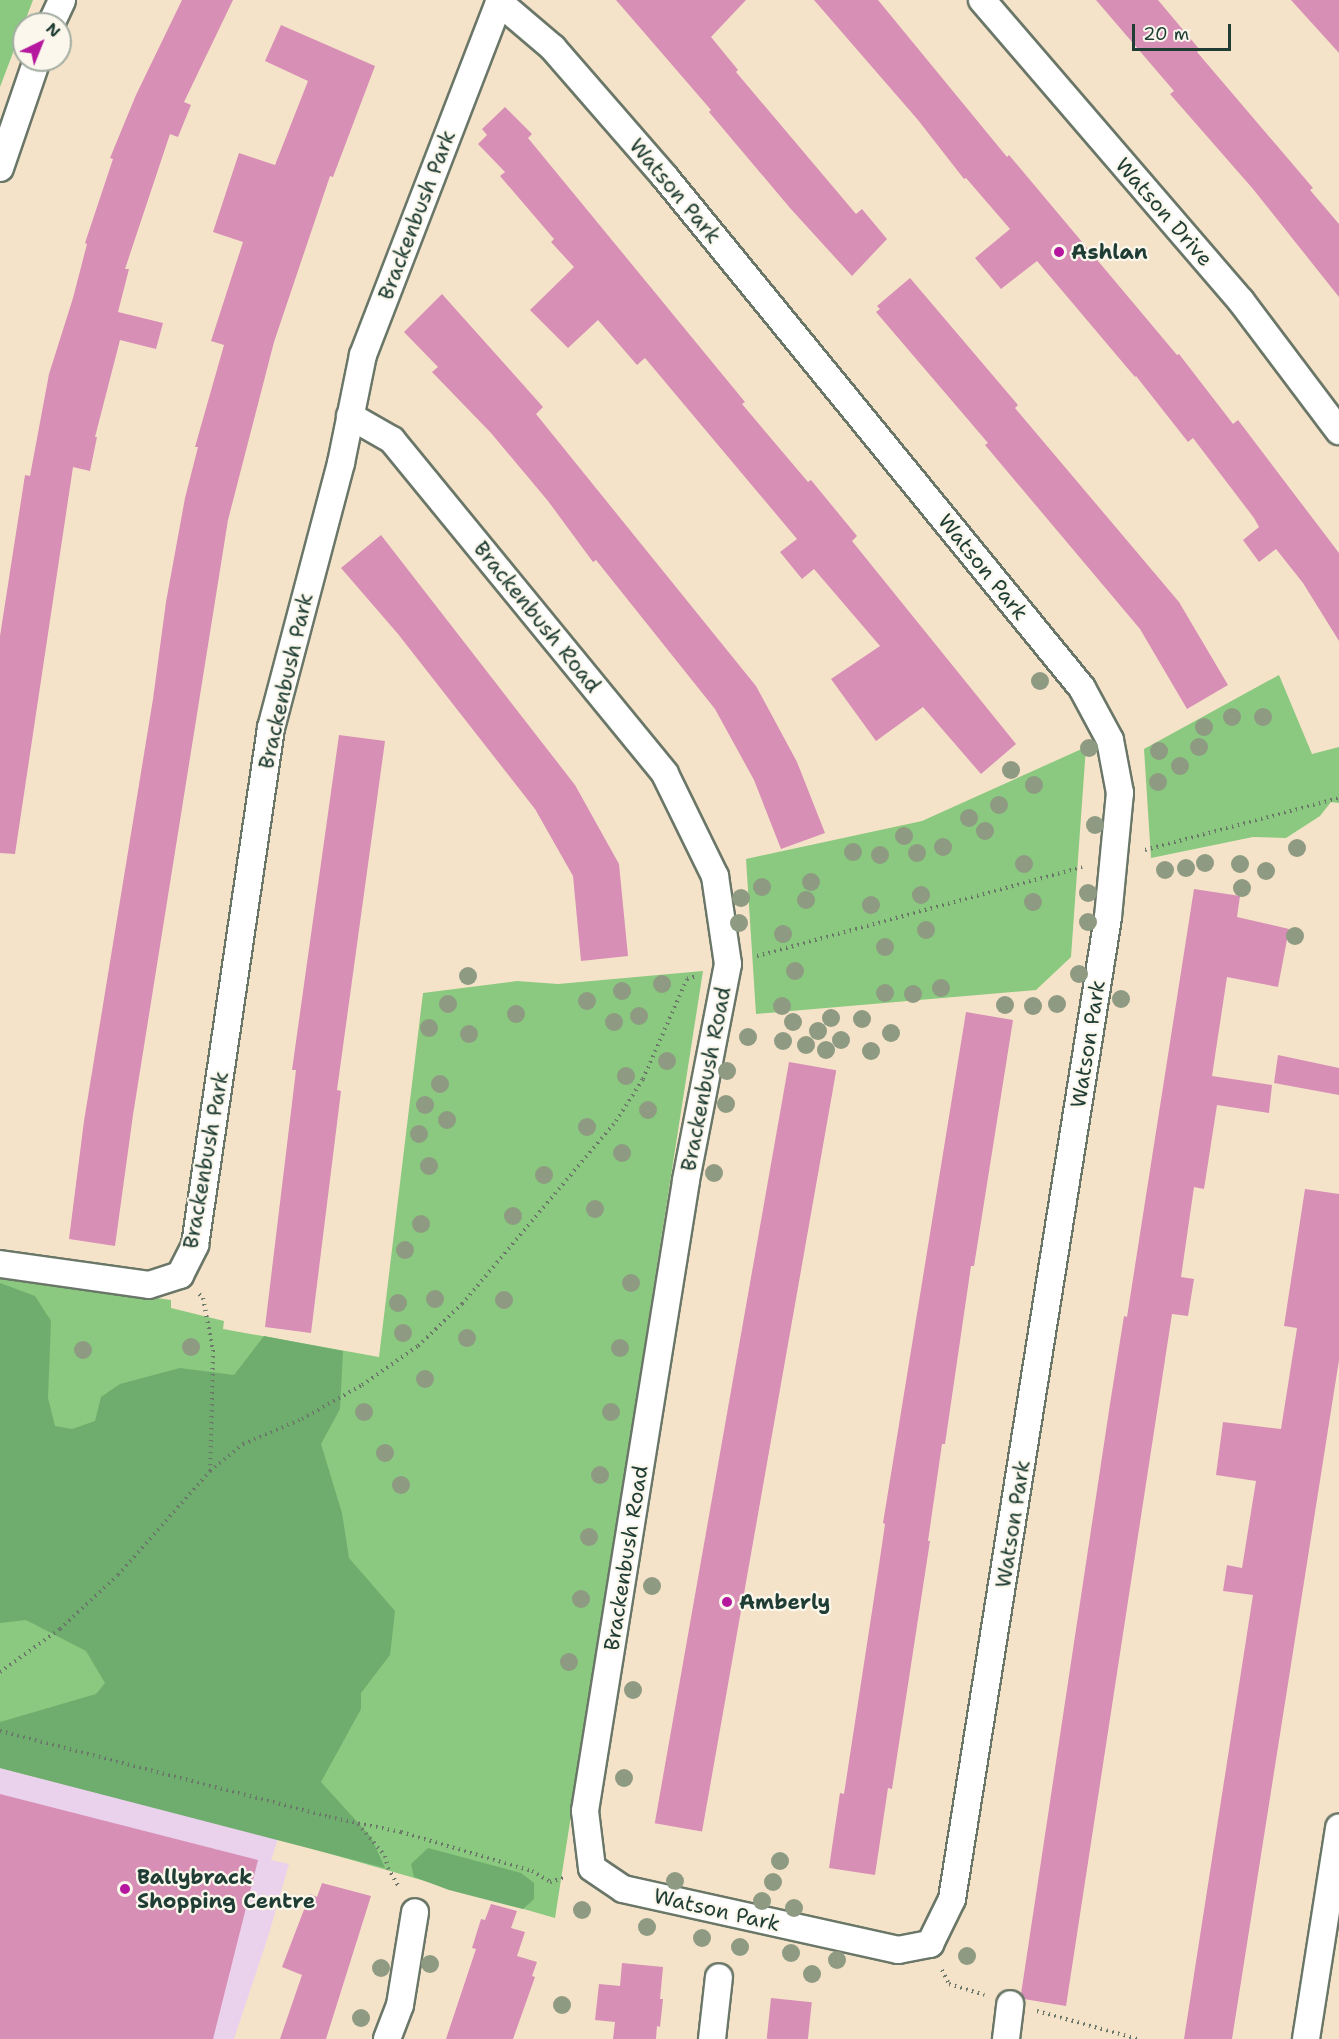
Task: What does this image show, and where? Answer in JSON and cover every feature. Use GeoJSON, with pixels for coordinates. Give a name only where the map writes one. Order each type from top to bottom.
{"type":"FeatureCollection","features":[{"type":"Feature","properties":{"kind":"street","name":"Watson Drive"},"geometry":{"type":"LineString","coordinates":[[982,0],[1241,301],[1339,430]]}},
{"type":"Feature","properties":{"kind":"street","name":"Brackenbush Park"},"geometry":{"type":"LineString","coordinates":[[0,1264],[148,1285],[180,1275],[195,1245],[271,728],[341,463],[363,355],[499,1]]}},
{"type":"Feature","properties":{"kind":"street","name":"Watson Park"},"geometry":{"type":"LineString","coordinates":[[499,1],[553,48],[664,177],[1082,688],[1110,741],[1120,793],[1116,858],[969,1801],[952,1899],[930,1944],[898,1950],[657,1897],[623,1889],[592,1868]]}},
{"type":"Feature","properties":{"kind":"street"},"geometry":{"type":"LineString","coordinates":[[0,168],[33,72]]}},
{"type":"Feature","properties":{"kind":"street","name":"Brackenbush Road"},"geometry":{"type":"LineString","coordinates":[[350,416],[392,440],[665,774],[715,876],[728,964],[686,1181],[585,1811],[592,1868]]}},
{"type":"Feature","properties":{"kind":"street"},"geometry":{"type":"LineString","coordinates":[[1306,2039],[1339,1828]]}},
{"type":"Feature","properties":{"kind":"street"},"geometry":{"type":"LineString","coordinates":[[387,2039],[400,2005],[415,1912]]}},
{"type":"Feature","properties":{"kind":"street"},"geometry":{"type":"LineString","coordinates":[[712,2039],[719,1977]]}},
{"type":"Feature","properties":{"kind":"street"},"geometry":{"type":"LineString","coordinates":[[1006,2039],[1010,2004]]}},
{"type":"Feature","properties":{"kind":"path"},"geometry":{"type":"LineString","coordinates":[[0,1672],[60,1629],[118,1575],[210,1471],[243,1444],[302,1419],[362,1385],[418,1346],[462,1304],[616,1121],[643,1079],[687,979],[728,964],[1339,798]]}},
{"type":"Feature","properties":{"kind":"path"},"geometry":{"type":"LineString","coordinates":[[180,1275],[203,1298],[213,1350],[210,1471]]}},
{"type":"Feature","properties":{"kind":"path"},"geometry":{"type":"LineString","coordinates":[[0,1731],[357,1823],[401,1832],[532,1871],[550,1882],[592,1868]]}},
{"type":"Feature","properties":{"kind":"path"},"geometry":{"type":"LineString","coordinates":[[357,1823],[385,1856],[388,1868]]}},
{"type":"Feature","properties":{"kind":"shaded area","name":"Ballybrack Shopping Centre"},"geometry":{"type":"Polygon","coordinates":[[[0,1768],[278,1839],[271,1860],[289,1864],[268,1937],[234,2039],[0,2039],[0,1768]]]}},
{"type":"Feature","properties":{"kind":"green space"},"geometry":{"type":"Polygon","coordinates":[[[0,0],[33,0],[28,12],[12,12],[12,55],[0,87],[0,0]]]}},
{"type":"Feature","properties":{"kind":"green space"},"geometry":{"type":"Polygon","coordinates":[[[1279,675],[1312,754],[1339,747],[1339,803],[1331,802],[1320,816],[1286,838],[1253,837],[1151,858],[1144,749],[1279,675]]]}},
{"type":"Feature","properties":{"kind":"green space"},"geometry":{"type":"Polygon","coordinates":[[[1086,747],[1071,957],[1036,990],[756,1014],[746,859],[922,821],[1086,747]]]}},
{"type":"Feature","properties":{"kind":"green space"},"geometry":{"type":"Polygon","coordinates":[[[703,971],[555,1918],[278,1839],[0,1768],[0,1276],[171,1300],[171,1308],[224,1321],[223,1329],[379,1357],[423,993],[517,981],[558,984],[703,971]]]}},
{"type":"Feature","properties":{"kind":"green space"},"geometry":{"type":"Polygon","coordinates":[[[0,1283],[35,1296],[51,1321],[48,1398],[55,1426],[72,1429],[95,1421],[101,1397],[120,1384],[180,1368],[234,1375],[264,1336],[343,1351],[340,1409],[321,1444],[342,1513],[349,1558],[395,1611],[390,1655],[361,1693],[361,1709],[321,1782],[371,1837],[385,1868],[0,1768],[0,1722],[96,1694],[105,1683],[86,1651],[26,1620],[0,1623],[0,1283]]]}},
{"type":"Feature","properties":{"kind":"green space"},"geometry":{"type":"Polygon","coordinates":[[[428,1848],[521,1873],[534,1883],[534,1899],[523,1909],[449,1890],[414,1877],[411,1864],[428,1848]]]}},
{"type":"Feature","properties":{"kind":"building"},"geometry":{"type":"Polygon","coordinates":[[[182,0],[233,0],[184,102],[191,105],[178,137],[170,134],[125,269],[129,269],[118,312],[163,323],[156,349],[120,340],[95,437],[97,437],[90,471],[73,467],[15,854],[0,853],[0,636],[25,475],[30,476],[49,374],[73,298],[87,244],[85,243],[113,159],[110,158],[136,95],[182,0]]]}},
{"type":"Feature","properties":{"kind":"building"},"geometry":{"type":"Polygon","coordinates":[[[616,0],[746,0],[711,37],[738,70],[736,72],[856,214],[862,209],[887,239],[852,276],[790,208],[709,112],[711,110],[616,0]]]}},
{"type":"Feature","properties":{"kind":"building"},"geometry":{"type":"Polygon","coordinates":[[[814,0],[878,0],[1007,157],[1009,155],[1177,355],[1179,354],[1233,424],[1238,420],[1339,553],[1339,641],[1303,583],[1276,549],[1259,562],[1243,540],[1259,527],[1254,518],[1193,438],[1188,442],[1136,376],[1037,261],[1001,289],[975,258],[1010,229],[966,178],[964,179],[918,120],[814,0]]]}},
{"type":"Feature","properties":{"kind":"building"},"geometry":{"type":"Polygon","coordinates":[[[1096,0],[1158,0],[1200,50],[1197,52],[1313,188],[1310,190],[1339,224],[1339,297],[1253,189],[1170,94],[1174,91],[1096,0]]]}},
{"type":"Feature","properties":{"kind":"building"},"geometry":{"type":"Polygon","coordinates":[[[1291,0],[1339,0],[1339,53],[1291,0]]]}},
{"type":"Feature","properties":{"kind":"building"},"geometry":{"type":"Polygon","coordinates":[[[281,25],[375,66],[333,177],[330,176],[274,342],[228,520],[133,1115],[115,1246],[69,1239],[84,1121],[153,699],[166,602],[185,498],[198,447],[195,447],[224,345],[211,341],[243,242],[213,232],[239,153],[275,165],[308,81],[265,61],[281,25]]]}},
{"type":"Feature","properties":{"kind":"building"},"geometry":{"type":"Polygon","coordinates":[[[505,107],[532,134],[528,138],[745,402],[742,404],[808,482],[811,480],[857,536],[852,541],[1016,744],[981,774],[923,707],[876,741],[831,679],[880,646],[814,569],[802,579],[780,552],[797,539],[645,358],[637,365],[598,320],[568,348],[530,310],[574,267],[551,242],[554,239],[500,176],[505,172],[478,144],[487,135],[482,129],[505,107]]]}},
{"type":"Feature","properties":{"kind":"building"},"geometry":{"type":"Polygon","coordinates":[[[910,278],[1018,405],[1015,408],[1179,602],[1228,685],[1187,709],[1140,629],[985,445],[988,443],[876,312],[880,309],[877,306],[910,278]]]}},
{"type":"Feature","properties":{"kind":"building"},"geometry":{"type":"Polygon","coordinates":[[[442,294],[543,407],[536,414],[756,686],[797,762],[825,833],[781,849],[754,780],[715,709],[596,560],[593,562],[548,501],[491,433],[432,372],[438,367],[404,332],[442,294]]]}},
{"type":"Feature","properties":{"kind":"building"},"geometry":{"type":"Polygon","coordinates":[[[381,535],[575,785],[619,864],[628,956],[581,961],[573,876],[535,809],[398,634],[341,568],[381,535]]]}},
{"type":"Feature","properties":{"kind":"building"},"geometry":{"type":"Polygon","coordinates":[[[339,735],[385,741],[337,1090],[341,1091],[311,1333],[265,1327],[296,1070],[292,1070],[339,735]]]}},
{"type":"Feature","properties":{"kind":"building"},"geometry":{"type":"Polygon","coordinates":[[[1194,889],[1240,896],[1237,917],[1289,929],[1278,987],[1227,977],[1212,1076],[1272,1085],[1269,1113],[1217,1105],[1204,1189],[1194,1187],[1181,1277],[1194,1279],[1188,1316],[1172,1314],[1066,2006],[1024,1999],[1021,1994],[1110,1404],[1124,1316],[1127,1317],[1194,889]]]}},
{"type":"Feature","properties":{"kind":"building"},"geometry":{"type":"Polygon","coordinates":[[[966,1012],[1013,1020],[974,1266],[971,1266],[945,1444],[942,1444],[928,1541],[930,1541],[892,1789],[888,1788],[875,1875],[829,1868],[840,1793],[844,1794],[885,1524],[883,1523],[966,1012]]]}},
{"type":"Feature","properties":{"kind":"building"},"geometry":{"type":"Polygon","coordinates":[[[1278,1055],[1339,1068],[1339,1095],[1274,1083],[1278,1055]]]}},
{"type":"Feature","properties":{"kind":"building"},"geometry":{"type":"Polygon","coordinates":[[[789,1062],[836,1070],[702,1832],[655,1823],[789,1062]]]}},
{"type":"Feature","properties":{"kind":"building"},"geometry":{"type":"Polygon","coordinates":[[[1305,1189],[1339,1194],[1339,1360],[1232,2039],[1184,2039],[1253,1595],[1223,1591],[1227,1565],[1242,1568],[1256,1481],[1216,1475],[1223,1422],[1281,1429],[1297,1328],[1284,1326],[1305,1189]]]}},
{"type":"Feature","properties":{"kind":"building","name":"Ballybrack Shopping Centre"},"geometry":{"type":"Polygon","coordinates":[[[0,1794],[258,1860],[213,2039],[0,2039],[0,1794]]]}},
{"type":"Feature","properties":{"kind":"building"},"geometry":{"type":"Polygon","coordinates":[[[322,1883],[371,1896],[326,2039],[280,2039],[302,1975],[282,1967],[310,1894],[317,1897],[322,1883]]]}},
{"type":"Feature","properties":{"kind":"building"},"geometry":{"type":"Polygon","coordinates":[[[491,1904],[517,1911],[511,1928],[525,1932],[517,1956],[537,1962],[532,1976],[535,1977],[513,2039],[446,2039],[476,1949],[472,1948],[481,1919],[485,1920],[491,1904]]]}},
{"type":"Feature","properties":{"kind":"building"},"geometry":{"type":"Polygon","coordinates":[[[622,1963],[663,1967],[660,1999],[663,1999],[660,2027],[657,2026],[656,2039],[613,2039],[615,2022],[595,2020],[599,1984],[620,1986],[622,1963]]]}},
{"type":"Feature","properties":{"kind":"building"},"geometry":{"type":"Polygon","coordinates":[[[771,1998],[812,2002],[808,2039],[767,2039],[771,1998]]]}},
{"type":"Feature","properties":{"kind":"place","name":"Ashlan"},"geometry":{"type":"Point","coordinates":[1059,252]}},
{"type":"Feature","properties":{"kind":"place","name":"Amberly"},"geometry":{"type":"Point","coordinates":[727,1602]}},
{"type":"Feature","properties":{"kind":"place","name":"Ballybrack Shopping Centre"},"geometry":{"type":"Point","coordinates":[125,1889]}}]}
